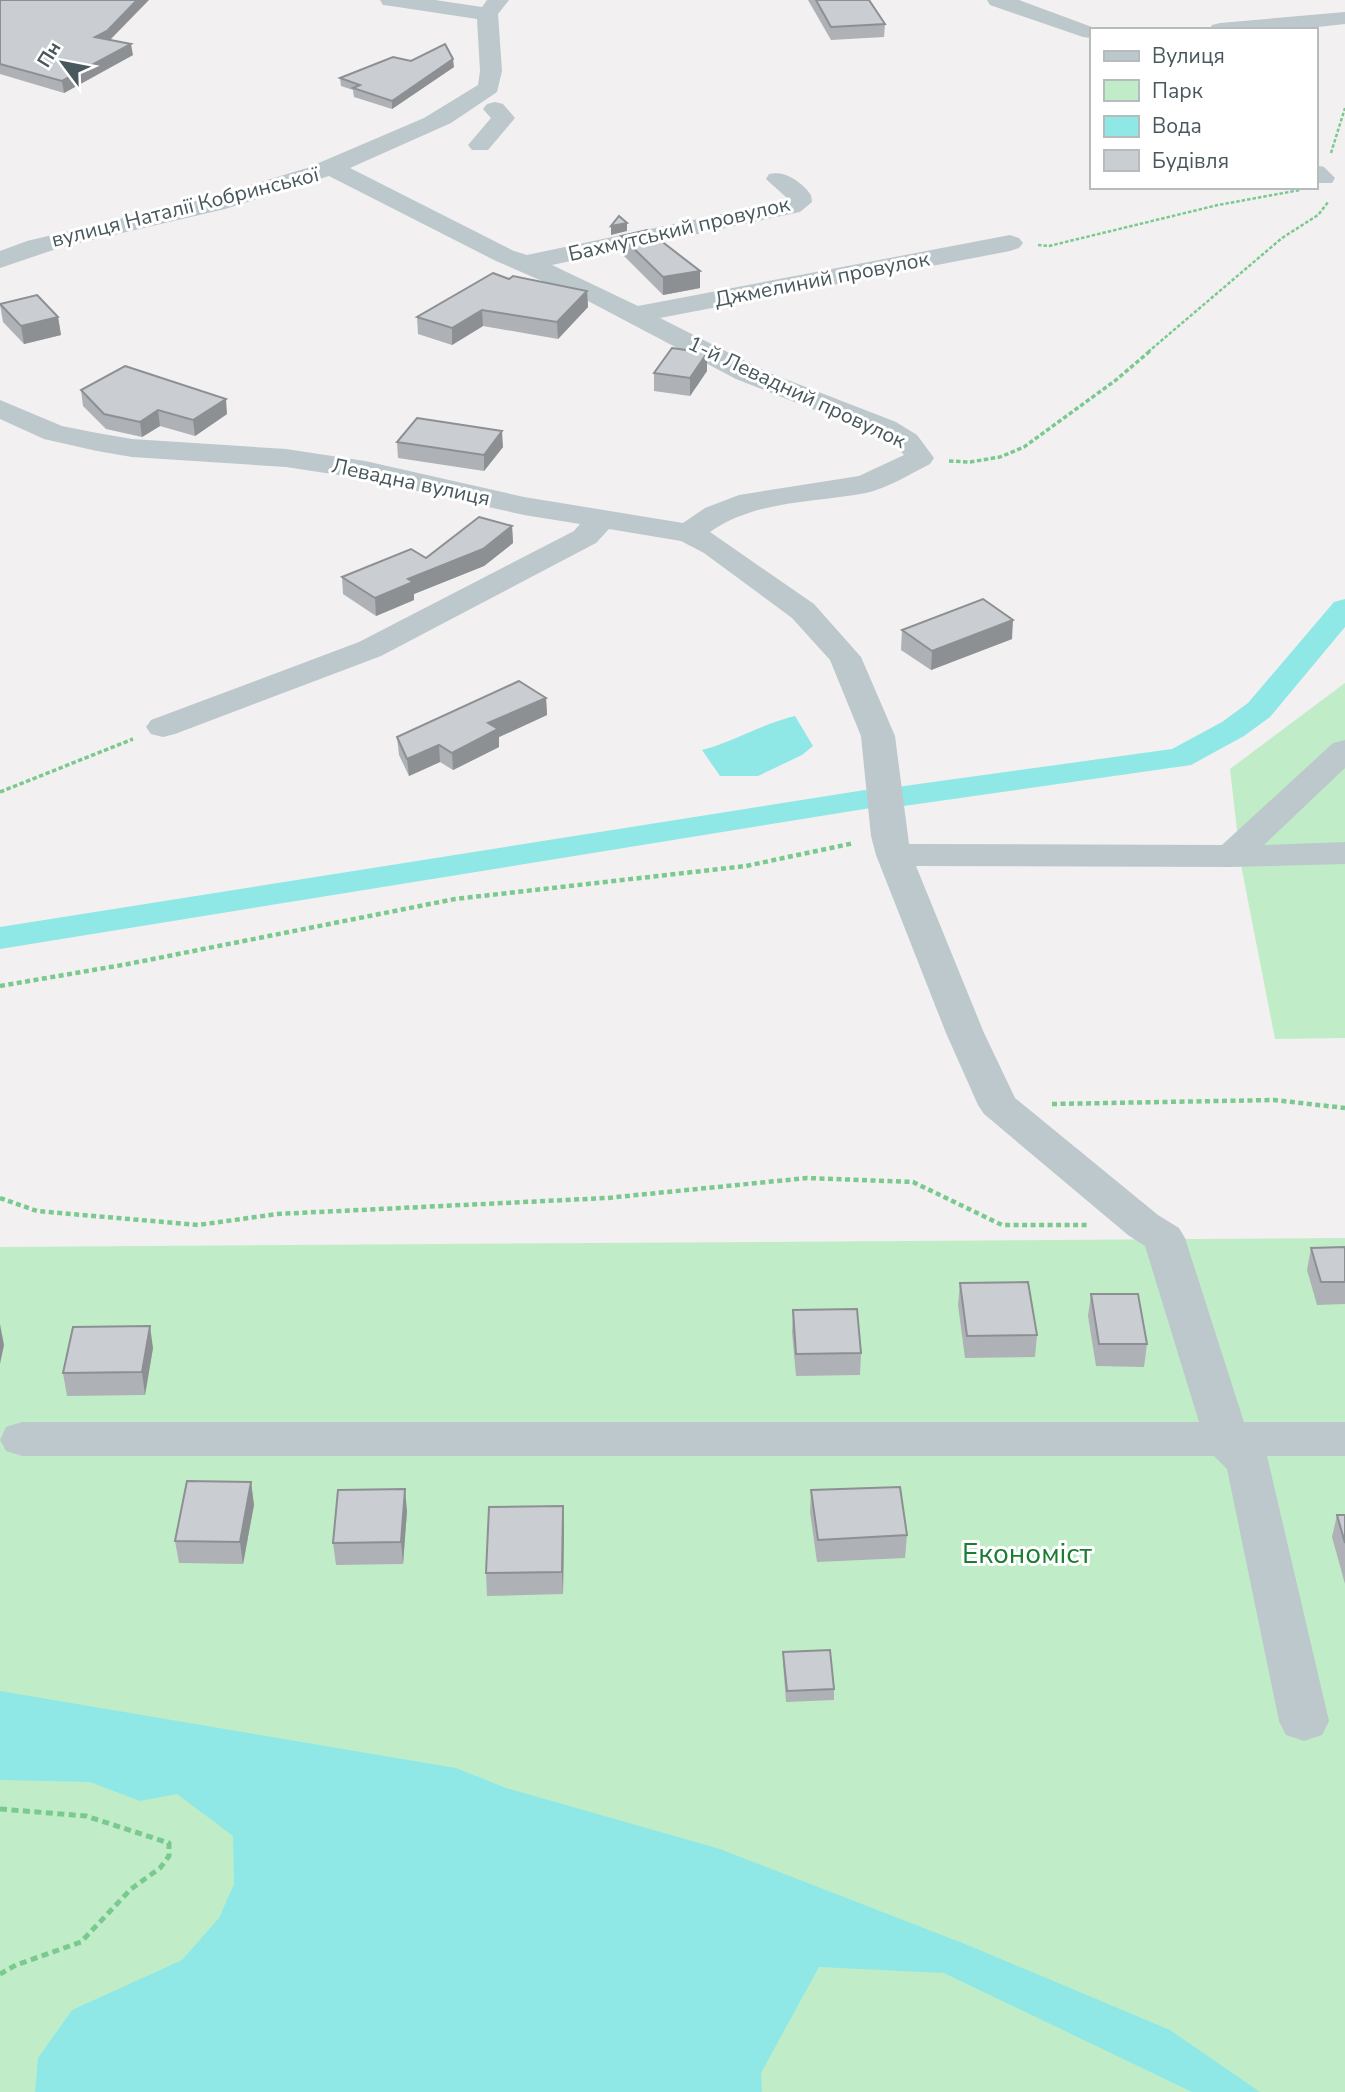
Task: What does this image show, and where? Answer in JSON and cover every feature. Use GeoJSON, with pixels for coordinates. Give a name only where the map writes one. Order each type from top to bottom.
{"type":"FeatureCollection","features":[{"type":"Feature","properties":{"kind":"street"},"geometry":{"type":"LineString","coordinates":[[391,0],[492,7],[491,71],[503,96],[503,118],[480,145]]}},
{"type":"Feature","properties":{"kind":"street"},"geometry":{"type":"LineString","coordinates":[[998,0],[1090,32]]}},
{"type":"Feature","properties":{"kind":"street"},"geometry":{"type":"LineString","coordinates":[[1241,28],[1345,18]]}},
{"type":"Feature","properties":{"kind":"street","name":"вулиця Наталії Кобринської"},"geometry":{"type":"LineString","coordinates":[[0,260],[58,238],[160,218],[333,169],[471,103],[503,96]]}},
{"type":"Feature","properties":{"kind":"street","name":"1-й Левадний провулок"},"geometry":{"type":"LineString","coordinates":[[333,169],[505,256],[526,263],[634,315],[747,374],[888,429],[916,447],[920,458],[866,484],[749,501],[716,514],[690,533]]}},
{"type":"Feature","properties":{"kind":"street","name":"Бахмутський провулок"},"geometry":{"type":"LineString","coordinates":[[526,263],[800,202],[799,195],[778,179]]}},
{"type":"Feature","properties":{"kind":"street","name":"Джмелиний провулок"},"geometry":{"type":"LineString","coordinates":[[634,315],[1010,243]]}},
{"type":"Feature","properties":{"kind":"street","name":"Левадна вулиця"},"geometry":{"type":"LineString","coordinates":[[0,408],[54,433],[97,442],[131,448],[286,458],[365,470],[524,506],[690,533],[715,547],[803,611],[845,657],[878,736],[892,846],[965,1033],[998,1105]]}},
{"type":"Feature","properties":{"kind":"street"},"geometry":{"type":"LineString","coordinates":[[163,727],[370,649],[585,537],[601,520]]}},
{"type":"Feature","properties":{"kind":"street"},"geometry":{"type":"LineString","coordinates":[[1231,856],[1345,750]]}},
{"type":"Feature","properties":{"kind":"street"},"geometry":{"type":"LineString","coordinates":[[892,846],[1231,856],[1345,853]]}},
{"type":"Feature","properties":{"kind":"street"},"geometry":{"type":"LineString","coordinates":[[998,1105],[1143,1225],[1164,1238],[1227,1441],[1248,1462],[1304,1721]]}},
{"type":"Feature","properties":{"kind":"street"},"geometry":{"type":"LineString","coordinates":[[22,1439],[1345,1439]]}},
{"type":"Feature","properties":{"kind":"path"},"geometry":{"type":"LineString","coordinates":[[1317,172],[1345,108]]}},
{"type":"Feature","properties":{"kind":"path"},"geometry":{"type":"LineString","coordinates":[[920,458],[971,462],[1000,457],[1024,447],[1116,380],[1282,238],[1318,215],[1331,199],[1317,183]]}},
{"type":"Feature","properties":{"kind":"path"},"geometry":{"type":"LineString","coordinates":[[1010,243],[1049,246],[1274,189]]}},
{"type":"Feature","properties":{"kind":"path"},"geometry":{"type":"LineString","coordinates":[[0,792],[163,727]]}},
{"type":"Feature","properties":{"kind":"path"},"geometry":{"type":"LineString","coordinates":[[0,986],[128,964],[455,899],[746,866],[892,846]]}},
{"type":"Feature","properties":{"kind":"path"},"geometry":{"type":"LineString","coordinates":[[998,1105],[1273,1100],[1345,1108]]}},
{"type":"Feature","properties":{"kind":"path"},"geometry":{"type":"LineString","coordinates":[[0,1198],[37,1211],[198,1225],[277,1214],[607,1198],[807,1178],[913,1182],[1002,1225],[1143,1225]]}},
{"type":"Feature","properties":{"kind":"path"},"geometry":{"type":"LineString","coordinates":[[0,1810],[86,1816],[169,1843],[170,1856],[160,1868],[131,1889],[81,1942],[16,1965],[0,1974]]}},
{"type":"Feature","properties":{"kind":"green space"},"geometry":{"type":"Polygon","coordinates":[[[1345,683],[1345,1038],[1275,1039],[1241,865],[1230,769],[1345,683]]]}},
{"type":"Feature","properties":{"kind":"green space","name":"Економіст"},"geometry":{"type":"Polygon","coordinates":[[[1345,1238],[1345,2092],[0,2092],[0,1247],[1345,1238]]]}},
{"type":"Feature","properties":{"kind":"water"},"geometry":{"type":"Polygon","coordinates":[[[795,716],[813,746],[802,755],[758,776],[720,776],[702,750],[771,723],[795,716]]]}},
{"type":"Feature","properties":{"kind":"water"},"geometry":{"type":"Polygon","coordinates":[[[0,1691],[456,1768],[506,1788],[720,1849],[970,1946],[1170,2030],[1260,2092],[1192,2092],[944,1973],[819,1967],[761,2073],[762,2092],[35,2092],[38,2058],[72,2010],[182,1960],[219,1918],[234,1884],[233,1836],[177,1794],[140,1801],[90,1782],[0,1780],[0,1691]]]}},
{"type":"Feature","properties":{"kind":"building"},"geometry":{"type":"Polygon","coordinates":[[[0,0],[137,0],[107,31],[95,37],[131,44],[62,81],[0,64],[0,0]]]}},
{"type":"Feature","properties":{"kind":"building"},"geometry":{"type":"Polygon","coordinates":[[[816,0],[869,0],[885,24],[831,27],[816,0]]]}},
{"type":"Feature","properties":{"kind":"building"},"geometry":{"type":"Polygon","coordinates":[[[445,44],[453,59],[392,101],[353,88],[360,85],[340,78],[393,57],[411,61],[445,44]]]}},
{"type":"Feature","properties":{"kind":"building"},"geometry":{"type":"Polygon","coordinates":[[[619,216],[627,223],[611,226],[619,216]]]}},
{"type":"Feature","properties":{"kind":"building"},"geometry":{"type":"Polygon","coordinates":[[[647,230],[700,271],[663,277],[621,236],[647,230]]]}},
{"type":"Feature","properties":{"kind":"building"},"geometry":{"type":"Polygon","coordinates":[[[493,273],[509,279],[513,276],[587,291],[557,322],[482,310],[452,328],[417,317],[493,273]]]}},
{"type":"Feature","properties":{"kind":"building"},"geometry":{"type":"Polygon","coordinates":[[[37,295],[58,317],[21,326],[0,304],[37,295]]]}},
{"type":"Feature","properties":{"kind":"building"},"geometry":{"type":"Polygon","coordinates":[[[672,348],[707,353],[690,378],[654,373],[672,348]]]}},
{"type":"Feature","properties":{"kind":"building"},"geometry":{"type":"Polygon","coordinates":[[[125,366],[226,399],[193,420],[158,410],[140,422],[104,414],[81,390],[125,366]]]}},
{"type":"Feature","properties":{"kind":"building"},"geometry":{"type":"Polygon","coordinates":[[[417,418],[502,431],[484,455],[397,442],[417,418]]]}},
{"type":"Feature","properties":{"kind":"building"},"geometry":{"type":"Polygon","coordinates":[[[479,517],[512,526],[483,549],[408,579],[413,582],[375,598],[342,577],[411,549],[426,558],[479,517]]]}},
{"type":"Feature","properties":{"kind":"building"},"geometry":{"type":"Polygon","coordinates":[[[983,599],[1013,620],[932,651],[902,630],[983,599]]]}},
{"type":"Feature","properties":{"kind":"building"},"geometry":{"type":"Polygon","coordinates":[[[519,681],[546,698],[488,723],[498,729],[452,753],[439,745],[407,759],[397,737],[519,681]]]}},
{"type":"Feature","properties":{"kind":"building"},"geometry":{"type":"Polygon","coordinates":[[[1345,1247],[1345,1282],[1321,1282],[1311,1248],[1345,1247]]]}},
{"type":"Feature","properties":{"kind":"building"},"geometry":{"type":"Polygon","coordinates":[[[1028,1282],[1037,1335],[967,1336],[960,1283],[1028,1282]]]}},
{"type":"Feature","properties":{"kind":"building"},"geometry":{"type":"Polygon","coordinates":[[[1091,1294],[1138,1294],[1147,1344],[1099,1344],[1091,1294]]]}},
{"type":"Feature","properties":{"kind":"building"},"geometry":{"type":"Polygon","coordinates":[[[857,1309],[861,1353],[796,1354],[793,1310],[857,1309]]]}},
{"type":"Feature","properties":{"kind":"building"},"geometry":{"type":"Polygon","coordinates":[[[150,1326],[142,1372],[63,1373],[73,1327],[150,1326]]]}},
{"type":"Feature","properties":{"kind":"building"},"geometry":{"type":"Polygon","coordinates":[[[187,1481],[251,1482],[240,1542],[175,1541],[187,1481]]]}},
{"type":"Feature","properties":{"kind":"building"},"geometry":{"type":"Polygon","coordinates":[[[900,1487],[907,1535],[818,1540],[811,1490],[900,1487]]]}},
{"type":"Feature","properties":{"kind":"building"},"geometry":{"type":"Polygon","coordinates":[[[405,1489],[401,1542],[333,1543],[338,1490],[405,1489]]]}},
{"type":"Feature","properties":{"kind":"building"},"geometry":{"type":"Polygon","coordinates":[[[563,1506],[562,1572],[486,1573],[489,1507],[563,1506]]]}},
{"type":"Feature","properties":{"kind":"building"},"geometry":{"type":"Polygon","coordinates":[[[1337,1515],[1345,1515],[1345,1543],[1337,1515]]]}},
{"type":"Feature","properties":{"kind":"building"},"geometry":{"type":"Polygon","coordinates":[[[830,1650],[834,1689],[787,1691],[783,1652],[830,1650]]]}},
{"type":"Feature","properties":{"kind":"waterway"},"geometry":{"type":"LineString","coordinates":[[897,797],[1180,758],[1233,729],[1259,710],[1345,608]]}},
{"type":"Feature","properties":{"kind":"waterway"},"geometry":{"type":"LineString","coordinates":[[0,938],[865,800]]}}]}
